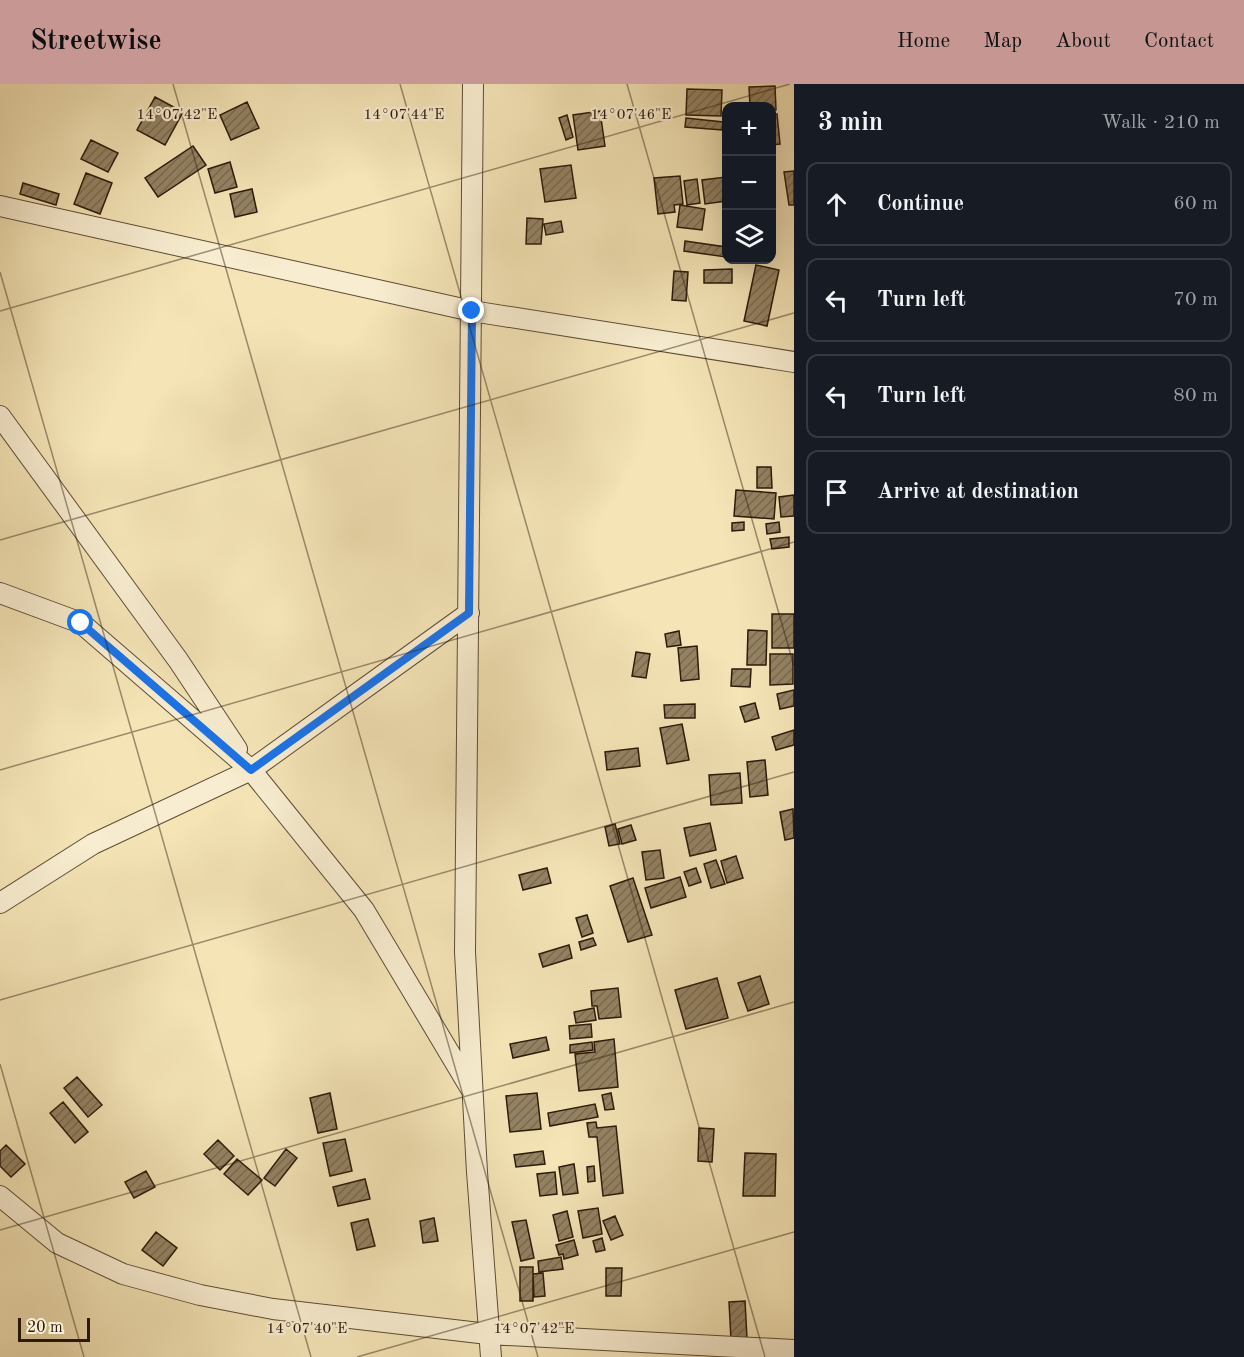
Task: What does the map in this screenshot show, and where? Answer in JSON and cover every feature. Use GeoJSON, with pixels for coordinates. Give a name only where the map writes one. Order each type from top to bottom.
{"type":"FeatureCollection","features":[{"type":"Feature","properties":{"kind":"street"},"geometry":{"type":"LineString","coordinates":[[473,84],[465,952],[491,1357]]}},
{"type":"Feature","properties":{"kind":"street"},"geometry":{"type":"LineString","coordinates":[[0,206],[472,311],[794,362]]}},
{"type":"Feature","properties":{"kind":"street"},"geometry":{"type":"LineString","coordinates":[[0,416],[178,660],[251,770],[364,910],[473,1093]]}},
{"type":"Feature","properties":{"kind":"street"},"geometry":{"type":"LineString","coordinates":[[0,593],[81,623],[251,770]]}},
{"type":"Feature","properties":{"kind":"street"},"geometry":{"type":"LineString","coordinates":[[0,903],[93,844],[251,770],[469,613]]}},
{"type":"Feature","properties":{"kind":"street"},"geometry":{"type":"LineString","coordinates":[[0,1196],[57,1243],[123,1274],[200,1295],[273,1309],[488,1334],[794,1350]]}},
{"type":"Feature","properties":{"kind":"building"},"geometry":{"type":"Polygon","coordinates":[[[775,86],[776,102],[750,102],[749,87],[775,86]]]}},
{"type":"Feature","properties":{"kind":"building"},"geometry":{"type":"Polygon","coordinates":[[[687,89],[722,90],[721,116],[686,115],[687,89]]]}},
{"type":"Feature","properties":{"kind":"building"},"geometry":{"type":"Polygon","coordinates":[[[155,97],[183,112],[165,145],[137,130],[155,97]]]}},
{"type":"Feature","properties":{"kind":"building"},"geometry":{"type":"Polygon","coordinates":[[[247,102],[259,128],[231,140],[220,115],[247,102]]]}},
{"type":"Feature","properties":{"kind":"building"},"geometry":{"type":"Polygon","coordinates":[[[600,111],[605,146],[578,150],[573,115],[600,111]]]}},
{"type":"Feature","properties":{"kind":"building"},"geometry":{"type":"Polygon","coordinates":[[[776,114],[780,144],[776,144],[776,114]]]}},
{"type":"Feature","properties":{"kind":"building"},"geometry":{"type":"Polygon","coordinates":[[[567,115],[573,137],[566,140],[559,118],[567,115]]]}},
{"type":"Feature","properties":{"kind":"building"},"geometry":{"type":"Polygon","coordinates":[[[686,118],[722,122],[722,130],[685,127],[686,118]]]}},
{"type":"Feature","properties":{"kind":"building"},"geometry":{"type":"Polygon","coordinates":[[[91,140],[118,153],[108,172],[81,159],[91,140]]]}},
{"type":"Feature","properties":{"kind":"building"},"geometry":{"type":"Polygon","coordinates":[[[193,146],[206,165],[158,197],[145,178],[193,146]]]}},
{"type":"Feature","properties":{"kind":"building"},"geometry":{"type":"Polygon","coordinates":[[[230,162],[237,187],[215,193],[208,169],[230,162]]]}},
{"type":"Feature","properties":{"kind":"building"},"geometry":{"type":"Polygon","coordinates":[[[571,165],[576,198],[545,202],[540,169],[571,165]]]}},
{"type":"Feature","properties":{"kind":"building"},"geometry":{"type":"Polygon","coordinates":[[[794,171],[794,205],[789,205],[784,172],[794,171]]]}},
{"type":"Feature","properties":{"kind":"building"},"geometry":{"type":"Polygon","coordinates":[[[86,173],[112,183],[100,214],[74,204],[86,173]]]}},
{"type":"Feature","properties":{"kind":"building"},"geometry":{"type":"Polygon","coordinates":[[[680,176],[683,204],[674,205],[675,212],[658,214],[654,178],[680,176]]]}},
{"type":"Feature","properties":{"kind":"building"},"geometry":{"type":"Polygon","coordinates":[[[722,178],[722,202],[705,204],[702,180],[722,178]]]}},
{"type":"Feature","properties":{"kind":"building"},"geometry":{"type":"Polygon","coordinates":[[[697,179],[700,203],[687,205],[684,181],[697,179]]]}},
{"type":"Feature","properties":{"kind":"building"},"geometry":{"type":"Polygon","coordinates":[[[23,183],[59,194],[56,205],[20,194],[23,183]]]}},
{"type":"Feature","properties":{"kind":"building"},"geometry":{"type":"Polygon","coordinates":[[[252,189],[257,212],[235,217],[230,194],[252,189]]]}},
{"type":"Feature","properties":{"kind":"building"},"geometry":{"type":"Polygon","coordinates":[[[680,205],[705,209],[702,230],[677,227],[680,205]]]}},
{"type":"Feature","properties":{"kind":"building"},"geometry":{"type":"Polygon","coordinates":[[[527,218],[543,219],[541,244],[526,244],[527,218]]]}},
{"type":"Feature","properties":{"kind":"building"},"geometry":{"type":"Polygon","coordinates":[[[561,221],[563,232],[546,235],[544,224],[561,221]]]}},
{"type":"Feature","properties":{"kind":"building"},"geometry":{"type":"Polygon","coordinates":[[[685,241],[722,246],[722,256],[684,251],[685,241]]]}},
{"type":"Feature","properties":{"kind":"building"},"geometry":{"type":"Polygon","coordinates":[[[756,265],[779,270],[767,326],[744,321],[756,265]]]}},
{"type":"Feature","properties":{"kind":"building"},"geometry":{"type":"Polygon","coordinates":[[[732,269],[732,283],[704,283],[704,270],[732,269]]]}},
{"type":"Feature","properties":{"kind":"building"},"geometry":{"type":"Polygon","coordinates":[[[674,271],[688,272],[686,301],[672,300],[674,271]]]}},
{"type":"Feature","properties":{"kind":"building"},"geometry":{"type":"Polygon","coordinates":[[[757,467],[771,467],[772,488],[757,488],[757,467]]]}},
{"type":"Feature","properties":{"kind":"building"},"geometry":{"type":"Polygon","coordinates":[[[736,490],[776,493],[774,519],[734,516],[736,490]]]}},
{"type":"Feature","properties":{"kind":"building"},"geometry":{"type":"Polygon","coordinates":[[[794,495],[794,516],[781,517],[779,497],[794,495]]]}},
{"type":"Feature","properties":{"kind":"building"},"geometry":{"type":"Polygon","coordinates":[[[744,522],[744,530],[732,531],[732,523],[744,522]]]}},
{"type":"Feature","properties":{"kind":"building"},"geometry":{"type":"Polygon","coordinates":[[[779,522],[780,532],[767,534],[766,524],[779,522]]]}},
{"type":"Feature","properties":{"kind":"building"},"geometry":{"type":"Polygon","coordinates":[[[789,537],[789,547],[772,549],[770,539],[789,537]]]}},
{"type":"Feature","properties":{"kind":"building"},"geometry":{"type":"Polygon","coordinates":[[[772,614],[794,614],[794,648],[772,648],[772,614]]]}},
{"type":"Feature","properties":{"kind":"building"},"geometry":{"type":"Polygon","coordinates":[[[748,630],[767,631],[766,665],[747,665],[748,630]]]}},
{"type":"Feature","properties":{"kind":"building"},"geometry":{"type":"Polygon","coordinates":[[[679,631],[681,645],[667,647],[665,634],[679,631]]]}},
{"type":"Feature","properties":{"kind":"building"},"geometry":{"type":"Polygon","coordinates":[[[697,646],[699,679],[681,681],[678,648],[697,646]]]}},
{"type":"Feature","properties":{"kind":"building"},"geometry":{"type":"Polygon","coordinates":[[[636,652],[650,654],[646,678],[632,676],[636,652]]]}},
{"type":"Feature","properties":{"kind":"building"},"geometry":{"type":"Polygon","coordinates":[[[770,654],[793,654],[793,684],[770,685],[770,654]]]}},
{"type":"Feature","properties":{"kind":"building"},"geometry":{"type":"Polygon","coordinates":[[[732,669],[751,669],[750,687],[731,686],[732,669]]]}},
{"type":"Feature","properties":{"kind":"building"},"geometry":{"type":"Polygon","coordinates":[[[794,690],[794,706],[780,709],[777,694],[794,690]]]}},
{"type":"Feature","properties":{"kind":"building"},"geometry":{"type":"Polygon","coordinates":[[[755,703],[759,718],[745,722],[740,707],[755,703]]]}},
{"type":"Feature","properties":{"kind":"building"},"geometry":{"type":"Polygon","coordinates":[[[695,704],[695,718],[665,718],[664,705],[695,704]]]}},
{"type":"Feature","properties":{"kind":"building"},"geometry":{"type":"Polygon","coordinates":[[[682,724],[689,760],[667,764],[660,728],[682,724]]]}},
{"type":"Feature","properties":{"kind":"building"},"geometry":{"type":"Polygon","coordinates":[[[794,730],[794,745],[776,750],[772,737],[794,730]]]}},
{"type":"Feature","properties":{"kind":"building"},"geometry":{"type":"Polygon","coordinates":[[[638,748],[640,766],[607,770],[605,752],[638,748]]]}},
{"type":"Feature","properties":{"kind":"building"},"geometry":{"type":"Polygon","coordinates":[[[765,760],[768,795],[750,797],[747,762],[765,760]]]}},
{"type":"Feature","properties":{"kind":"building"},"geometry":{"type":"Polygon","coordinates":[[[740,773],[742,803],[711,805],[709,775],[740,773]]]}},
{"type":"Feature","properties":{"kind":"building"},"geometry":{"type":"Polygon","coordinates":[[[793,809],[794,838],[785,840],[780,812],[793,809]]]}},
{"type":"Feature","properties":{"kind":"building"},"geometry":{"type":"Polygon","coordinates":[[[710,823],[716,850],[690,856],[684,828],[710,823]]]}},
{"type":"Feature","properties":{"kind":"building"},"geometry":{"type":"Polygon","coordinates":[[[615,824],[620,844],[609,846],[605,827],[615,824]]]}},
{"type":"Feature","properties":{"kind":"building"},"geometry":{"type":"Polygon","coordinates":[[[631,825],[636,840],[622,844],[618,829],[631,825]]]}},
{"type":"Feature","properties":{"kind":"building"},"geometry":{"type":"Polygon","coordinates":[[[660,850],[664,878],[646,880],[642,852],[660,850]]]}},
{"type":"Feature","properties":{"kind":"building"},"geometry":{"type":"Polygon","coordinates":[[[736,856],[743,878],[727,883],[721,861],[736,856]]]}},
{"type":"Feature","properties":{"kind":"building"},"geometry":{"type":"Polygon","coordinates":[[[716,860],[725,884],[711,888],[704,864],[716,860]]]}},
{"type":"Feature","properties":{"kind":"building"},"geometry":{"type":"Polygon","coordinates":[[[547,868],[551,883],[523,890],[519,875],[547,868]]]}},
{"type":"Feature","properties":{"kind":"building"},"geometry":{"type":"Polygon","coordinates":[[[696,868],[701,882],[689,886],[684,872],[696,868]]]}},
{"type":"Feature","properties":{"kind":"building"},"geometry":{"type":"Polygon","coordinates":[[[680,877],[686,897],[651,908],[645,888],[680,877]]]}},
{"type":"Feature","properties":{"kind":"building"},"geometry":{"type":"Polygon","coordinates":[[[633,878],[652,935],[628,942],[610,886],[633,878]]]}},
{"type":"Feature","properties":{"kind":"building"},"geometry":{"type":"Polygon","coordinates":[[[587,915],[593,933],[582,937],[576,918],[587,915]]]}},
{"type":"Feature","properties":{"kind":"building"},"geometry":{"type":"Polygon","coordinates":[[[593,938],[596,945],[581,950],[579,942],[593,938]]]}},
{"type":"Feature","properties":{"kind":"building"},"geometry":{"type":"Polygon","coordinates":[[[569,945],[572,958],[543,967],[539,954],[569,945]]]}},
{"type":"Feature","properties":{"kind":"building"},"geometry":{"type":"Polygon","coordinates":[[[760,976],[769,1004],[748,1011],[738,983],[760,976]]]}},
{"type":"Feature","properties":{"kind":"building"},"geometry":{"type":"Polygon","coordinates":[[[717,978],[728,1018],[686,1029],[675,990],[717,978]]]}},
{"type":"Feature","properties":{"kind":"building"},"geometry":{"type":"Polygon","coordinates":[[[618,988],[621,1017],[599,1019],[597,1006],[592,1006],[591,991],[618,988]]]}},
{"type":"Feature","properties":{"kind":"building"},"geometry":{"type":"Polygon","coordinates":[[[594,1008],[596,1020],[576,1023],[574,1012],[594,1008]]]}},
{"type":"Feature","properties":{"kind":"building"},"geometry":{"type":"Polygon","coordinates":[[[591,1024],[592,1037],[570,1039],[569,1026],[591,1024]]]}},
{"type":"Feature","properties":{"kind":"building"},"geometry":{"type":"Polygon","coordinates":[[[546,1037],[549,1050],[513,1058],[510,1044],[546,1037]]]}},
{"type":"Feature","properties":{"kind":"building"},"geometry":{"type":"Polygon","coordinates":[[[614,1039],[618,1087],[579,1091],[575,1054],[595,1052],[594,1042],[614,1039]]]}},
{"type":"Feature","properties":{"kind":"building"},"geometry":{"type":"Polygon","coordinates":[[[592,1042],[593,1050],[570,1053],[570,1045],[592,1042]]]}},
{"type":"Feature","properties":{"kind":"building"},"geometry":{"type":"Polygon","coordinates":[[[77,1077],[102,1105],[88,1117],[64,1088],[77,1077]]]}},
{"type":"Feature","properties":{"kind":"building"},"geometry":{"type":"Polygon","coordinates":[[[330,1093],[337,1129],[318,1133],[310,1098],[330,1093]]]}},
{"type":"Feature","properties":{"kind":"building"},"geometry":{"type":"Polygon","coordinates":[[[537,1093],[541,1129],[510,1132],[506,1096],[537,1093]]]}},
{"type":"Feature","properties":{"kind":"building"},"geometry":{"type":"Polygon","coordinates":[[[611,1093],[614,1109],[605,1110],[602,1095],[611,1093]]]}},
{"type":"Feature","properties":{"kind":"building"},"geometry":{"type":"Polygon","coordinates":[[[63,1102],[88,1132],[75,1143],[50,1113],[63,1102]]]}},
{"type":"Feature","properties":{"kind":"building"},"geometry":{"type":"Polygon","coordinates":[[[595,1104],[598,1117],[550,1126],[548,1113],[595,1104]]]}},
{"type":"Feature","properties":{"kind":"building"},"geometry":{"type":"Polygon","coordinates":[[[596,1122],[597,1128],[616,1126],[623,1193],[603,1196],[597,1137],[589,1137],[587,1123],[596,1122]]]}},
{"type":"Feature","properties":{"kind":"building"},"geometry":{"type":"Polygon","coordinates":[[[699,1128],[714,1129],[712,1162],[698,1161],[699,1128]]]}},
{"type":"Feature","properties":{"kind":"building"},"geometry":{"type":"Polygon","coordinates":[[[345,1139],[352,1171],[330,1176],[323,1143],[345,1139]]]}},
{"type":"Feature","properties":{"kind":"building"},"geometry":{"type":"Polygon","coordinates":[[[218,1140],[234,1156],[220,1170],[204,1154],[218,1140]]]}},
{"type":"Feature","properties":{"kind":"building"},"geometry":{"type":"Polygon","coordinates":[[[6,1145],[25,1164],[11,1177],[0,1166],[0,1151],[6,1145]]]}},
{"type":"Feature","properties":{"kind":"building"},"geometry":{"type":"Polygon","coordinates":[[[286,1149],[297,1158],[275,1186],[264,1178],[286,1149]]]}},
{"type":"Feature","properties":{"kind":"building"},"geometry":{"type":"Polygon","coordinates":[[[543,1151],[545,1164],[516,1167],[514,1155],[543,1151]]]}},
{"type":"Feature","properties":{"kind":"building"},"geometry":{"type":"Polygon","coordinates":[[[745,1153],[776,1154],[775,1196],[743,1196],[745,1153]]]}},
{"type":"Feature","properties":{"kind":"building"},"geometry":{"type":"Polygon","coordinates":[[[237,1159],[262,1180],[248,1195],[224,1174],[237,1159]]]}},
{"type":"Feature","properties":{"kind":"building"},"geometry":{"type":"Polygon","coordinates":[[[574,1164],[578,1193],[563,1195],[559,1167],[574,1164]]]}},
{"type":"Feature","properties":{"kind":"building"},"geometry":{"type":"Polygon","coordinates":[[[594,1166],[595,1181],[588,1182],[587,1167],[594,1166]]]}},
{"type":"Feature","properties":{"kind":"building"},"geometry":{"type":"Polygon","coordinates":[[[146,1171],[155,1187],[134,1198],[125,1182],[146,1171]]]}},
{"type":"Feature","properties":{"kind":"building"},"geometry":{"type":"Polygon","coordinates":[[[555,1172],[557,1194],[540,1196],[537,1174],[555,1172]]]}},
{"type":"Feature","properties":{"kind":"building"},"geometry":{"type":"Polygon","coordinates":[[[365,1179],[370,1199],[338,1206],[333,1187],[365,1179]]]}},
{"type":"Feature","properties":{"kind":"building"},"geometry":{"type":"Polygon","coordinates":[[[598,1208],[602,1234],[583,1238],[578,1211],[598,1208]]]}},
{"type":"Feature","properties":{"kind":"building"},"geometry":{"type":"Polygon","coordinates":[[[567,1211],[573,1237],[559,1241],[553,1215],[567,1211]]]}},
{"type":"Feature","properties":{"kind":"building"},"geometry":{"type":"Polygon","coordinates":[[[615,1216],[623,1235],[611,1240],[603,1221],[615,1216]]]}},
{"type":"Feature","properties":{"kind":"building"},"geometry":{"type":"Polygon","coordinates":[[[434,1218],[438,1241],[423,1243],[420,1221],[434,1218]]]}},
{"type":"Feature","properties":{"kind":"building"},"geometry":{"type":"Polygon","coordinates":[[[368,1219],[375,1246],[357,1250],[351,1223],[368,1219]]]}},
{"type":"Feature","properties":{"kind":"building"},"geometry":{"type":"Polygon","coordinates":[[[526,1220],[534,1258],[521,1261],[512,1222],[526,1220]]]}},
{"type":"Feature","properties":{"kind":"building"},"geometry":{"type":"Polygon","coordinates":[[[156,1232],[177,1248],[163,1266],[142,1250],[156,1232]]]}},
{"type":"Feature","properties":{"kind":"building"},"geometry":{"type":"Polygon","coordinates":[[[602,1238],[605,1250],[596,1252],[593,1241],[602,1238]]]}},
{"type":"Feature","properties":{"kind":"building"},"geometry":{"type":"Polygon","coordinates":[[[574,1240],[578,1255],[564,1259],[563,1254],[559,1255],[556,1245],[574,1240]]]}},
{"type":"Feature","properties":{"kind":"building"},"geometry":{"type":"Polygon","coordinates":[[[561,1257],[563,1269],[539,1272],[538,1261],[561,1257]]]}},
{"type":"Feature","properties":{"kind":"building"},"geometry":{"type":"Polygon","coordinates":[[[520,1267],[533,1267],[533,1301],[520,1301],[520,1267]]]}},
{"type":"Feature","properties":{"kind":"building"},"geometry":{"type":"Polygon","coordinates":[[[606,1268],[622,1268],[621,1296],[606,1296],[606,1268]]]}},
{"type":"Feature","properties":{"kind":"building"},"geometry":{"type":"Polygon","coordinates":[[[543,1273],[545,1296],[534,1297],[533,1274],[543,1273]]]}},
{"type":"Feature","properties":{"kind":"building"},"geometry":{"type":"Polygon","coordinates":[[[745,1301],[747,1338],[731,1340],[729,1302],[745,1301]]]}},
{"type":"Feature","properties":{"kind":"route"},"geometry":{"type":"LineString","coordinates":[[81,623],[251,770],[469,613],[472,311]]}}]}
